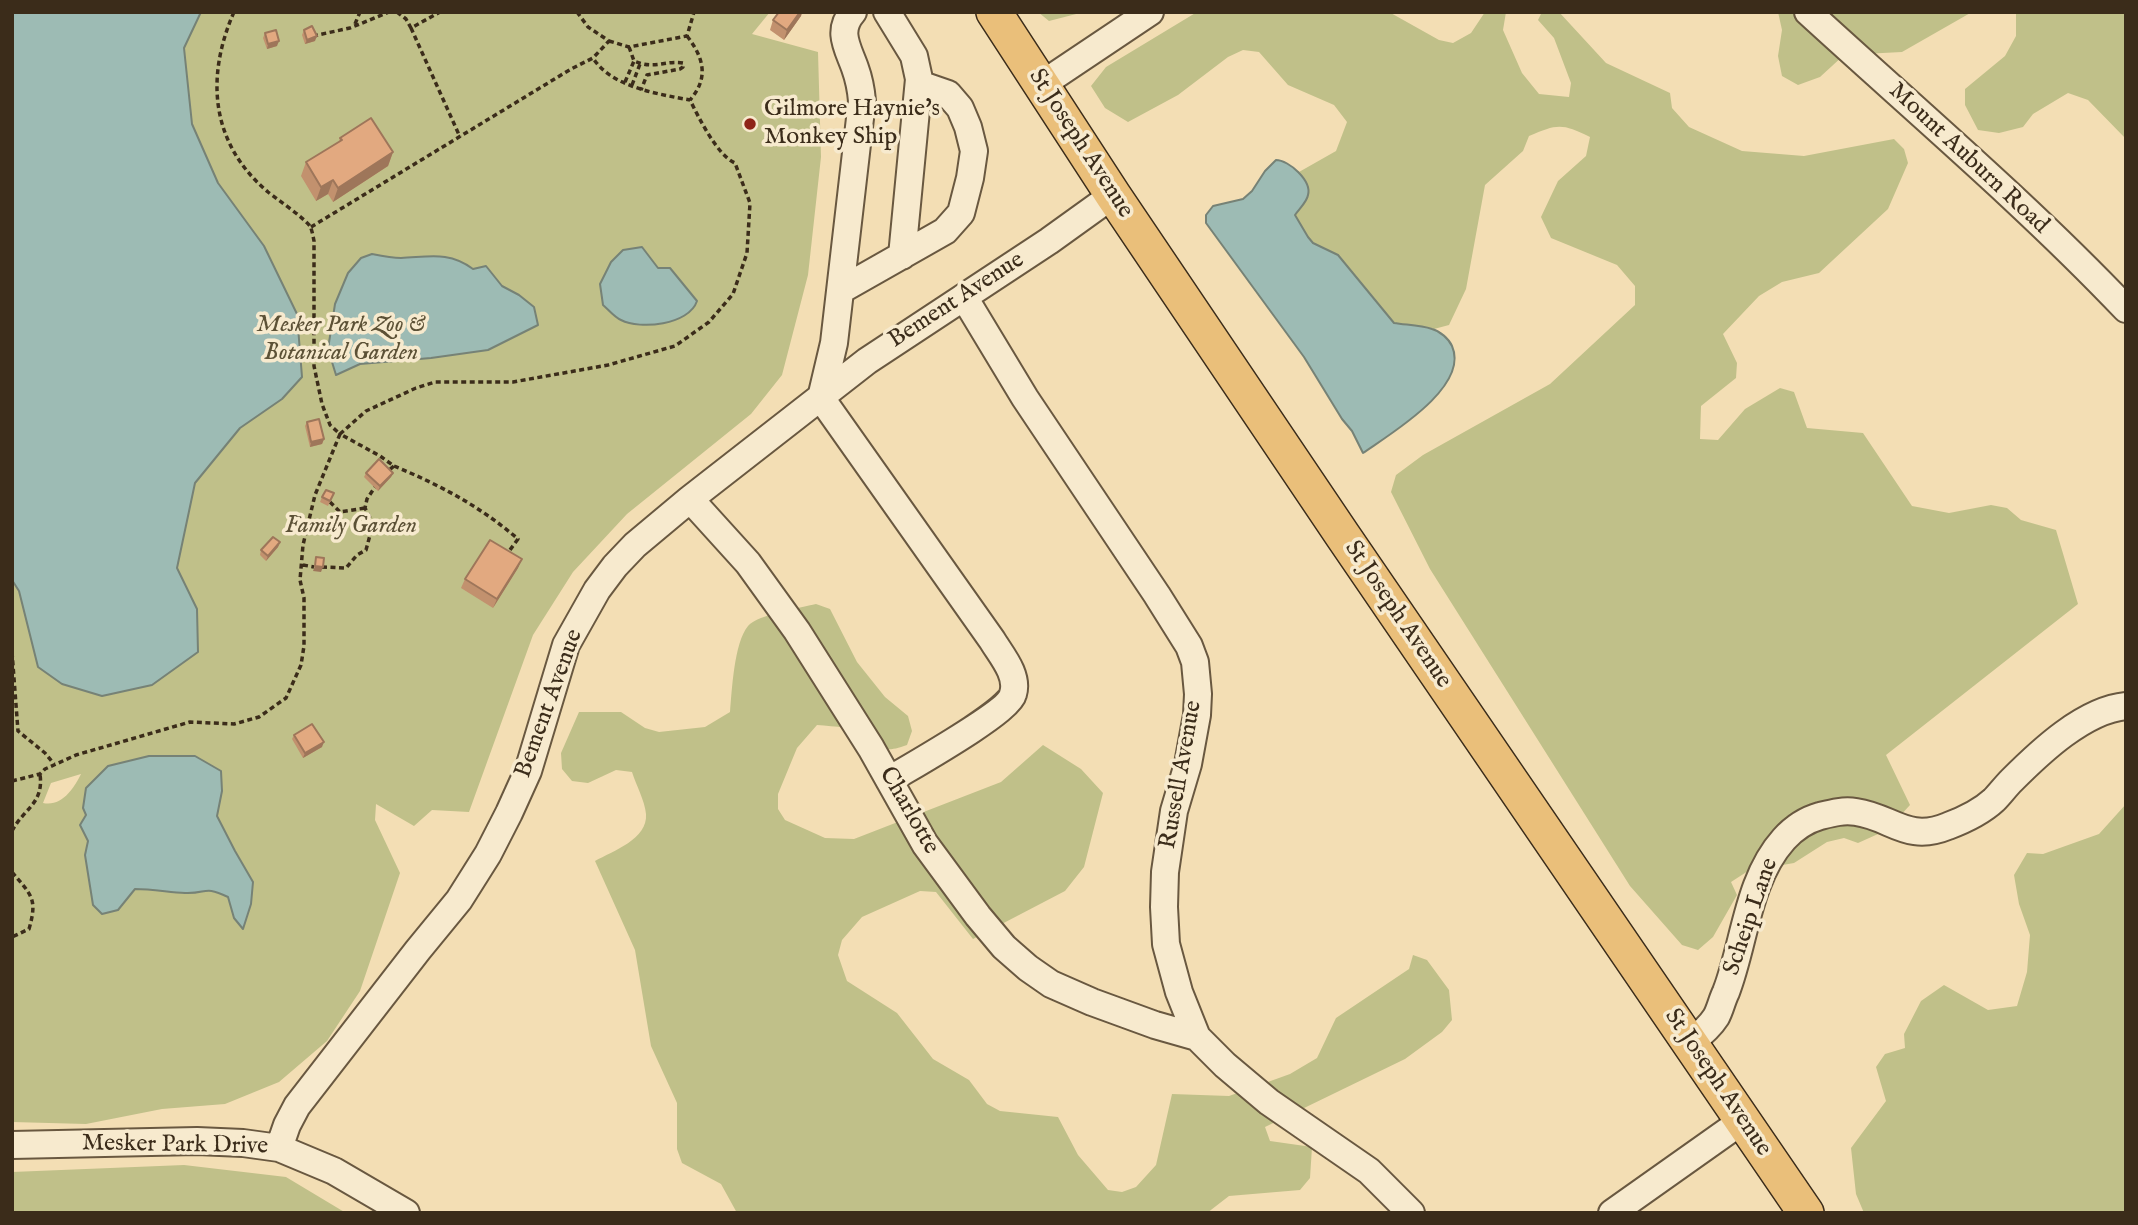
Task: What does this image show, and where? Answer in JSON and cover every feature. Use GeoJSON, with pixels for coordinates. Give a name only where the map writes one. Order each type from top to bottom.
{"type":"FeatureCollection","features":[{"type":"Feature","properties":{"kind":"main road","name":"St Joseph Avenue"},"geometry":{"type":"LineString","coordinates":[[994,12],[1113,195],[1806,1213]]}},
{"type":"Feature","properties":{"kind":"street"},"geometry":{"type":"LineString","coordinates":[[853,12],[845,25],[843,35],[846,50],[860,83],[862,100],[834,343],[821,398],[992,640],[1011,671],[1014,685],[1010,702],[889,780]]}},
{"type":"Feature","properties":{"kind":"street"},"geometry":{"type":"LineString","coordinates":[[887,12],[914,56],[919,84],[902,256]]}},
{"type":"Feature","properties":{"kind":"street"},"geometry":{"type":"LineString","coordinates":[[1041,85],[1150,12]]}},
{"type":"Feature","properties":{"kind":"street","name":"Mount Auburn Road"},"geometry":{"type":"LineString","coordinates":[[1808,12],[1965,154],[2126,309]]}},
{"type":"Feature","properties":{"kind":"street"},"geometry":{"type":"LineString","coordinates":[[841,290],[945,231],[961,214],[974,151],[968,127],[960,108],[948,94],[919,84]]}},
{"type":"Feature","properties":{"kind":"street","name":"Bement Avenue"},"geometry":{"type":"LineString","coordinates":[[279,1148],[286,1125],[297,1106],[459,900],[488,854],[528,771],[566,645],[597,590],[635,545],[867,362],[1113,195]]}},
{"type":"Feature","properties":{"kind":"street","name":"Russell Avenue"},"geometry":{"type":"LineString","coordinates":[[964,297],[1025,398],[1157,594],[1189,646],[1195,662],[1197,715],[1188,764],[1174,811],[1165,872],[1164,907],[1166,944],[1179,992],[1197,1037],[1269,1102],[1369,1171],[1412,1213]]}},
{"type":"Feature","properties":{"kind":"street","name":"Charlotte"},"geometry":{"type":"LineString","coordinates":[[690,499],[748,563],[797,631],[889,780],[925,844],[1004,947],[1051,984],[1155,1025],[1197,1037]]}},
{"type":"Feature","properties":{"kind":"street","name":"Scheip Lane"},"geometry":{"type":"LineString","coordinates":[[1690,1043],[1704,1032],[1716,1016],[1730,980],[1762,874],[1775,850],[1799,825],[1832,812],[1847,811],[1881,819],[1898,828],[1919,832],[1939,830],[1983,809],[1995,800],[2042,751],[2072,729],[2101,712],[2126,706]]}},
{"type":"Feature","properties":{"kind":"street"},"geometry":{"type":"LineString","coordinates":[[1612,1213],[1742,1121]]}},
{"type":"Feature","properties":{"kind":"street","name":"Mesker Park Drive"},"geometry":{"type":"LineString","coordinates":[[12,1145],[197,1141],[279,1148],[334,1171],[406,1213]]}},
{"type":"Feature","properties":{"kind":"path"},"geometry":{"type":"LineString","coordinates":[[234,12],[224,34],[216,78],[219,116],[229,146],[252,178],[311,227],[314,241],[314,366],[322,404],[330,425],[394,467],[432,481],[493,518],[518,539],[503,559]]}},
{"type":"Feature","properties":{"kind":"path"},"geometry":{"type":"LineString","coordinates":[[355,26],[360,12]]}},
{"type":"Feature","properties":{"kind":"path"},"geometry":{"type":"LineString","coordinates":[[313,36],[355,26],[389,12]]}},
{"type":"Feature","properties":{"kind":"path"},"geometry":{"type":"LineString","coordinates":[[397,12],[406,19],[411,28],[460,138]]}},
{"type":"Feature","properties":{"kind":"path"},"geometry":{"type":"LineString","coordinates":[[411,28],[440,12]]}},
{"type":"Feature","properties":{"kind":"path"},"geometry":{"type":"LineString","coordinates":[[577,12],[588,27],[608,41],[629,47],[687,36]]}},
{"type":"Feature","properties":{"kind":"path"},"geometry":{"type":"LineString","coordinates":[[687,36],[694,12]]}},
{"type":"Feature","properties":{"kind":"path"},"geometry":{"type":"LineString","coordinates":[[687,36],[702,60],[702,78],[690,100]]}},
{"type":"Feature","properties":{"kind":"path"},"geometry":{"type":"LineString","coordinates":[[311,227],[570,69],[593,58],[608,41]]}},
{"type":"Feature","properties":{"kind":"path"},"geometry":{"type":"LineString","coordinates":[[625,82],[634,61],[629,47]]}},
{"type":"Feature","properties":{"kind":"path"},"geometry":{"type":"LineString","coordinates":[[593,58],[600,69],[641,90],[690,100]]}},
{"type":"Feature","properties":{"kind":"path"},"geometry":{"type":"LineString","coordinates":[[634,61],[654,66],[683,63],[680,69],[647,75],[641,90]]}},
{"type":"Feature","properties":{"kind":"path"},"geometry":{"type":"LineString","coordinates":[[632,85],[640,64]]}},
{"type":"Feature","properties":{"kind":"path"},"geometry":{"type":"LineString","coordinates":[[12,781],[40,774],[54,764],[76,755],[190,722],[234,724],[260,717],[286,698],[301,665],[304,646],[304,609],[300,580],[303,545],[315,495],[340,434],[366,411],[435,382],[513,382],[608,365],[675,346],[709,322],[733,294],[747,253],[750,203],[735,163],[727,159],[690,100]]}},
{"type":"Feature","properties":{"kind":"path"},"geometry":{"type":"LineString","coordinates":[[386,473],[394,467]]}},
{"type":"Feature","properties":{"kind":"path"},"geometry":{"type":"LineString","coordinates":[[322,567],[346,568],[357,555],[366,550],[373,524],[365,508],[367,499],[375,488]]}},
{"type":"Feature","properties":{"kind":"path"},"geometry":{"type":"LineString","coordinates":[[315,495],[323,498]]}},
{"type":"Feature","properties":{"kind":"path"},"geometry":{"type":"LineString","coordinates":[[330,502],[341,512],[365,508]]}},
{"type":"Feature","properties":{"kind":"path"},"geometry":{"type":"LineString","coordinates":[[303,565],[314,566]]}},
{"type":"Feature","properties":{"kind":"path"},"geometry":{"type":"LineString","coordinates":[[12,652],[18,731],[45,752],[54,764]]}},
{"type":"Feature","properties":{"kind":"path"},"geometry":{"type":"LineString","coordinates":[[12,831],[34,805],[42,789],[40,774]]}},
{"type":"Feature","properties":{"kind":"path"},"geometry":{"type":"LineString","coordinates":[[12,872],[30,895],[34,911],[29,929],[12,937]]}},
{"type":"Feature","properties":{"kind":"green space","name":"Mesker Park Zoo & Botanical Garden"},"geometry":{"type":"Polygon","coordinates":[[[12,12],[770,12],[752,34],[818,52],[821,157],[808,275],[782,375],[751,414],[627,514],[573,572],[533,635],[469,812],[432,810],[414,826],[376,804],[375,820],[400,873],[360,991],[327,1041],[279,1082],[225,1104],[162,1109],[86,1124],[12,1122],[12,12]],[[149,756],[87,815],[80,825],[88,841],[85,855],[93,905],[118,910],[135,889],[187,893],[211,888],[228,897],[234,918],[243,928],[253,882],[217,816],[222,791],[221,771],[195,756],[149,756]],[[81,774],[51,783],[43,803],[62,799],[81,774]]]}},
{"type":"Feature","properties":{"kind":"green space"},"geometry":{"type":"Polygon","coordinates":[[[1038,12],[1084,12],[1049,21],[1038,12]]]}},
{"type":"Feature","properties":{"kind":"green space"},"geometry":{"type":"Polygon","coordinates":[[[1197,12],[1389,12],[1439,40],[1453,43],[1471,33],[1485,12],[1506,12],[1503,30],[1522,73],[1539,94],[1569,97],[1571,83],[1554,38],[1538,20],[1542,12],[1559,12],[1606,63],[1670,93],[1672,108],[1689,127],[1742,151],[1804,156],[1894,139],[1904,149],[1908,163],[1888,209],[1819,273],[1782,282],[1759,296],[1723,334],[1737,363],[1736,378],[1701,406],[1700,439],[1718,440],[1745,409],[1780,388],[1794,392],[1807,428],[1863,433],[1912,506],[1949,513],[1991,505],[2007,508],[2021,520],[2056,530],[2078,604],[1886,755],[1910,805],[1887,830],[1858,843],[1844,838],[1827,842],[1794,863],[1748,871],[1731,882],[1737,895],[1713,937],[1698,950],[1682,945],[1630,886],[1430,569],[1391,492],[1396,475],[1423,455],[1550,384],[1635,305],[1635,286],[1617,265],[1551,238],[1541,217],[1558,181],[1586,156],[1590,137],[1566,127],[1553,127],[1529,136],[1523,151],[1485,185],[1466,289],[1449,325],[1434,329],[1394,323],[1338,255],[1313,243],[1295,215],[1307,194],[1306,185],[1299,172],[1336,151],[1347,122],[1334,105],[1288,85],[1259,52],[1243,50],[1228,57],[1178,95],[1128,122],[1105,108],[1091,86],[1106,67],[1197,12]]]}},
{"type":"Feature","properties":{"kind":"green space"},"geometry":{"type":"Polygon","coordinates":[[[1778,12],[1972,12],[1902,52],[1844,55],[1820,77],[1798,85],[1782,76],[1778,56],[1782,30],[1778,12]]]}},
{"type":"Feature","properties":{"kind":"green space"},"geometry":{"type":"Polygon","coordinates":[[[2016,12],[2126,12],[2126,139],[2088,100],[2068,93],[2033,114],[2023,127],[1999,133],[1978,130],[1965,105],[1965,89],[2005,56],[2016,36],[2016,12]]]}},
{"type":"Feature","properties":{"kind":"green space"},"geometry":{"type":"Polygon","coordinates":[[[816,604],[830,609],[857,662],[885,697],[908,716],[912,731],[907,745],[886,749],[873,745],[845,728],[817,725],[797,748],[778,794],[778,809],[785,820],[825,838],[854,839],[1001,782],[1043,745],[1081,769],[1103,793],[1084,867],[1065,891],[973,939],[936,892],[920,891],[862,917],[842,940],[838,955],[847,981],[897,1013],[933,1059],[969,1080],[987,1104],[1000,1111],[1058,1117],[1078,1155],[1108,1190],[1122,1192],[1136,1187],[1156,1165],[1172,1094],[1229,1096],[1290,1074],[1317,1058],[1336,1018],[1409,969],[1413,955],[1427,960],[1449,990],[1452,1020],[1442,1032],[1405,1059],[1265,1127],[1270,1141],[1312,1147],[1310,1178],[1300,1190],[1229,1196],[1207,1213],[737,1213],[721,1184],[682,1163],[677,1149],[677,1103],[651,1046],[635,950],[595,861],[635,837],[645,823],[644,804],[632,772],[616,770],[588,783],[572,781],[562,769],[561,753],[579,712],[621,712],[645,728],[659,732],[705,727],[730,712],[737,655],[748,626],[770,615],[816,604]]]}},
{"type":"Feature","properties":{"kind":"green space"},"geometry":{"type":"Polygon","coordinates":[[[2126,804],[2126,1213],[1864,1213],[1856,1194],[1851,1148],[1886,1101],[1876,1067],[1885,1054],[1905,1048],[1904,1034],[1921,1001],[1944,985],[1988,1010],[2017,1006],[2027,972],[2030,935],[2019,904],[2014,875],[2027,853],[2043,854],[2099,834],[2126,804]]]}},
{"type":"Feature","properties":{"kind":"green space"},"geometry":{"type":"Polygon","coordinates":[[[184,1165],[286,1177],[346,1213],[12,1213],[12,1172],[184,1165]]]}},
{"type":"Feature","properties":{"kind":"water"},"geometry":{"type":"Polygon","coordinates":[[[12,12],[201,12],[184,48],[192,124],[218,183],[264,246],[297,314],[302,377],[282,399],[240,428],[195,483],[177,568],[197,609],[198,652],[152,685],[102,696],[62,684],[38,667],[19,591],[12,580],[12,12]]]}},
{"type":"Feature","properties":{"kind":"water"},"geometry":{"type":"Polygon","coordinates":[[[1276,160],[1293,167],[1307,184],[1307,198],[1295,215],[1313,243],[1338,255],[1394,323],[1435,330],[1452,346],[1454,362],[1439,393],[1408,422],[1363,453],[1352,431],[1304,357],[1206,223],[1206,215],[1213,206],[1243,199],[1276,160]]]}},
{"type":"Feature","properties":{"kind":"water"},"geometry":{"type":"Polygon","coordinates":[[[642,247],[658,268],[670,268],[697,301],[684,316],[663,323],[640,325],[618,319],[603,305],[600,284],[611,262],[623,250],[642,247]]]}},
{"type":"Feature","properties":{"kind":"water"},"geometry":{"type":"Polygon","coordinates":[[[372,254],[398,258],[438,256],[456,260],[473,269],[486,266],[502,286],[534,307],[538,325],[488,350],[360,364],[336,375],[328,349],[335,304],[348,273],[361,258],[372,254]]]}},
{"type":"Feature","properties":{"kind":"water"},"geometry":{"type":"Polygon","coordinates":[[[149,756],[195,756],[221,771],[222,791],[217,816],[253,882],[251,904],[243,929],[234,918],[228,897],[209,891],[185,893],[135,889],[118,910],[102,914],[93,905],[85,855],[88,841],[80,825],[86,815],[83,808],[86,788],[108,766],[149,756]]]}},
{"type":"Feature","properties":{"kind":"building"},"geometry":{"type":"Polygon","coordinates":[[[779,12],[800,12],[787,30],[773,20],[779,12]]]}},
{"type":"Feature","properties":{"kind":"building"},"geometry":{"type":"Polygon","coordinates":[[[312,26],[317,36],[307,40],[304,30],[312,26]]]}},
{"type":"Feature","properties":{"kind":"building"},"geometry":{"type":"Polygon","coordinates":[[[276,30],[279,41],[268,44],[265,33],[276,30]]]}},
{"type":"Feature","properties":{"kind":"building"},"geometry":{"type":"Polygon","coordinates":[[[371,118],[393,152],[338,188],[333,180],[321,187],[306,162],[371,118]]]}},
{"type":"Feature","properties":{"kind":"building"},"geometry":{"type":"Polygon","coordinates":[[[319,419],[324,439],[311,442],[307,422],[319,419]]]}},
{"type":"Feature","properties":{"kind":"building"},"geometry":{"type":"Polygon","coordinates":[[[379,459],[393,473],[380,486],[366,473],[379,459]]]}},
{"type":"Feature","properties":{"kind":"building"},"geometry":{"type":"Polygon","coordinates":[[[326,490],[334,493],[330,501],[322,497],[326,490]]]}},
{"type":"Feature","properties":{"kind":"building"},"geometry":{"type":"Polygon","coordinates":[[[273,537],[280,542],[268,556],[261,550],[273,537]]]}},
{"type":"Feature","properties":{"kind":"building"},"geometry":{"type":"Polygon","coordinates":[[[490,540],[522,559],[497,599],[465,579],[490,540]]]}},
{"type":"Feature","properties":{"kind":"building"},"geometry":{"type":"Polygon","coordinates":[[[316,557],[324,558],[323,567],[315,566],[316,557]]]}},
{"type":"Feature","properties":{"kind":"building"},"geometry":{"type":"Polygon","coordinates":[[[312,724],[324,742],[305,753],[294,735],[312,724]]]}},
{"type":"Feature","properties":{"kind":"place","name":"Gilmore Haynie's Monkey Ship"},"geometry":{"type":"Point","coordinates":[750,124]}},
{"type":"Feature","properties":{"kind":"park label","name":"Family Garden"},"geometry":{"type":"Point","coordinates":[351,527]}}]}
